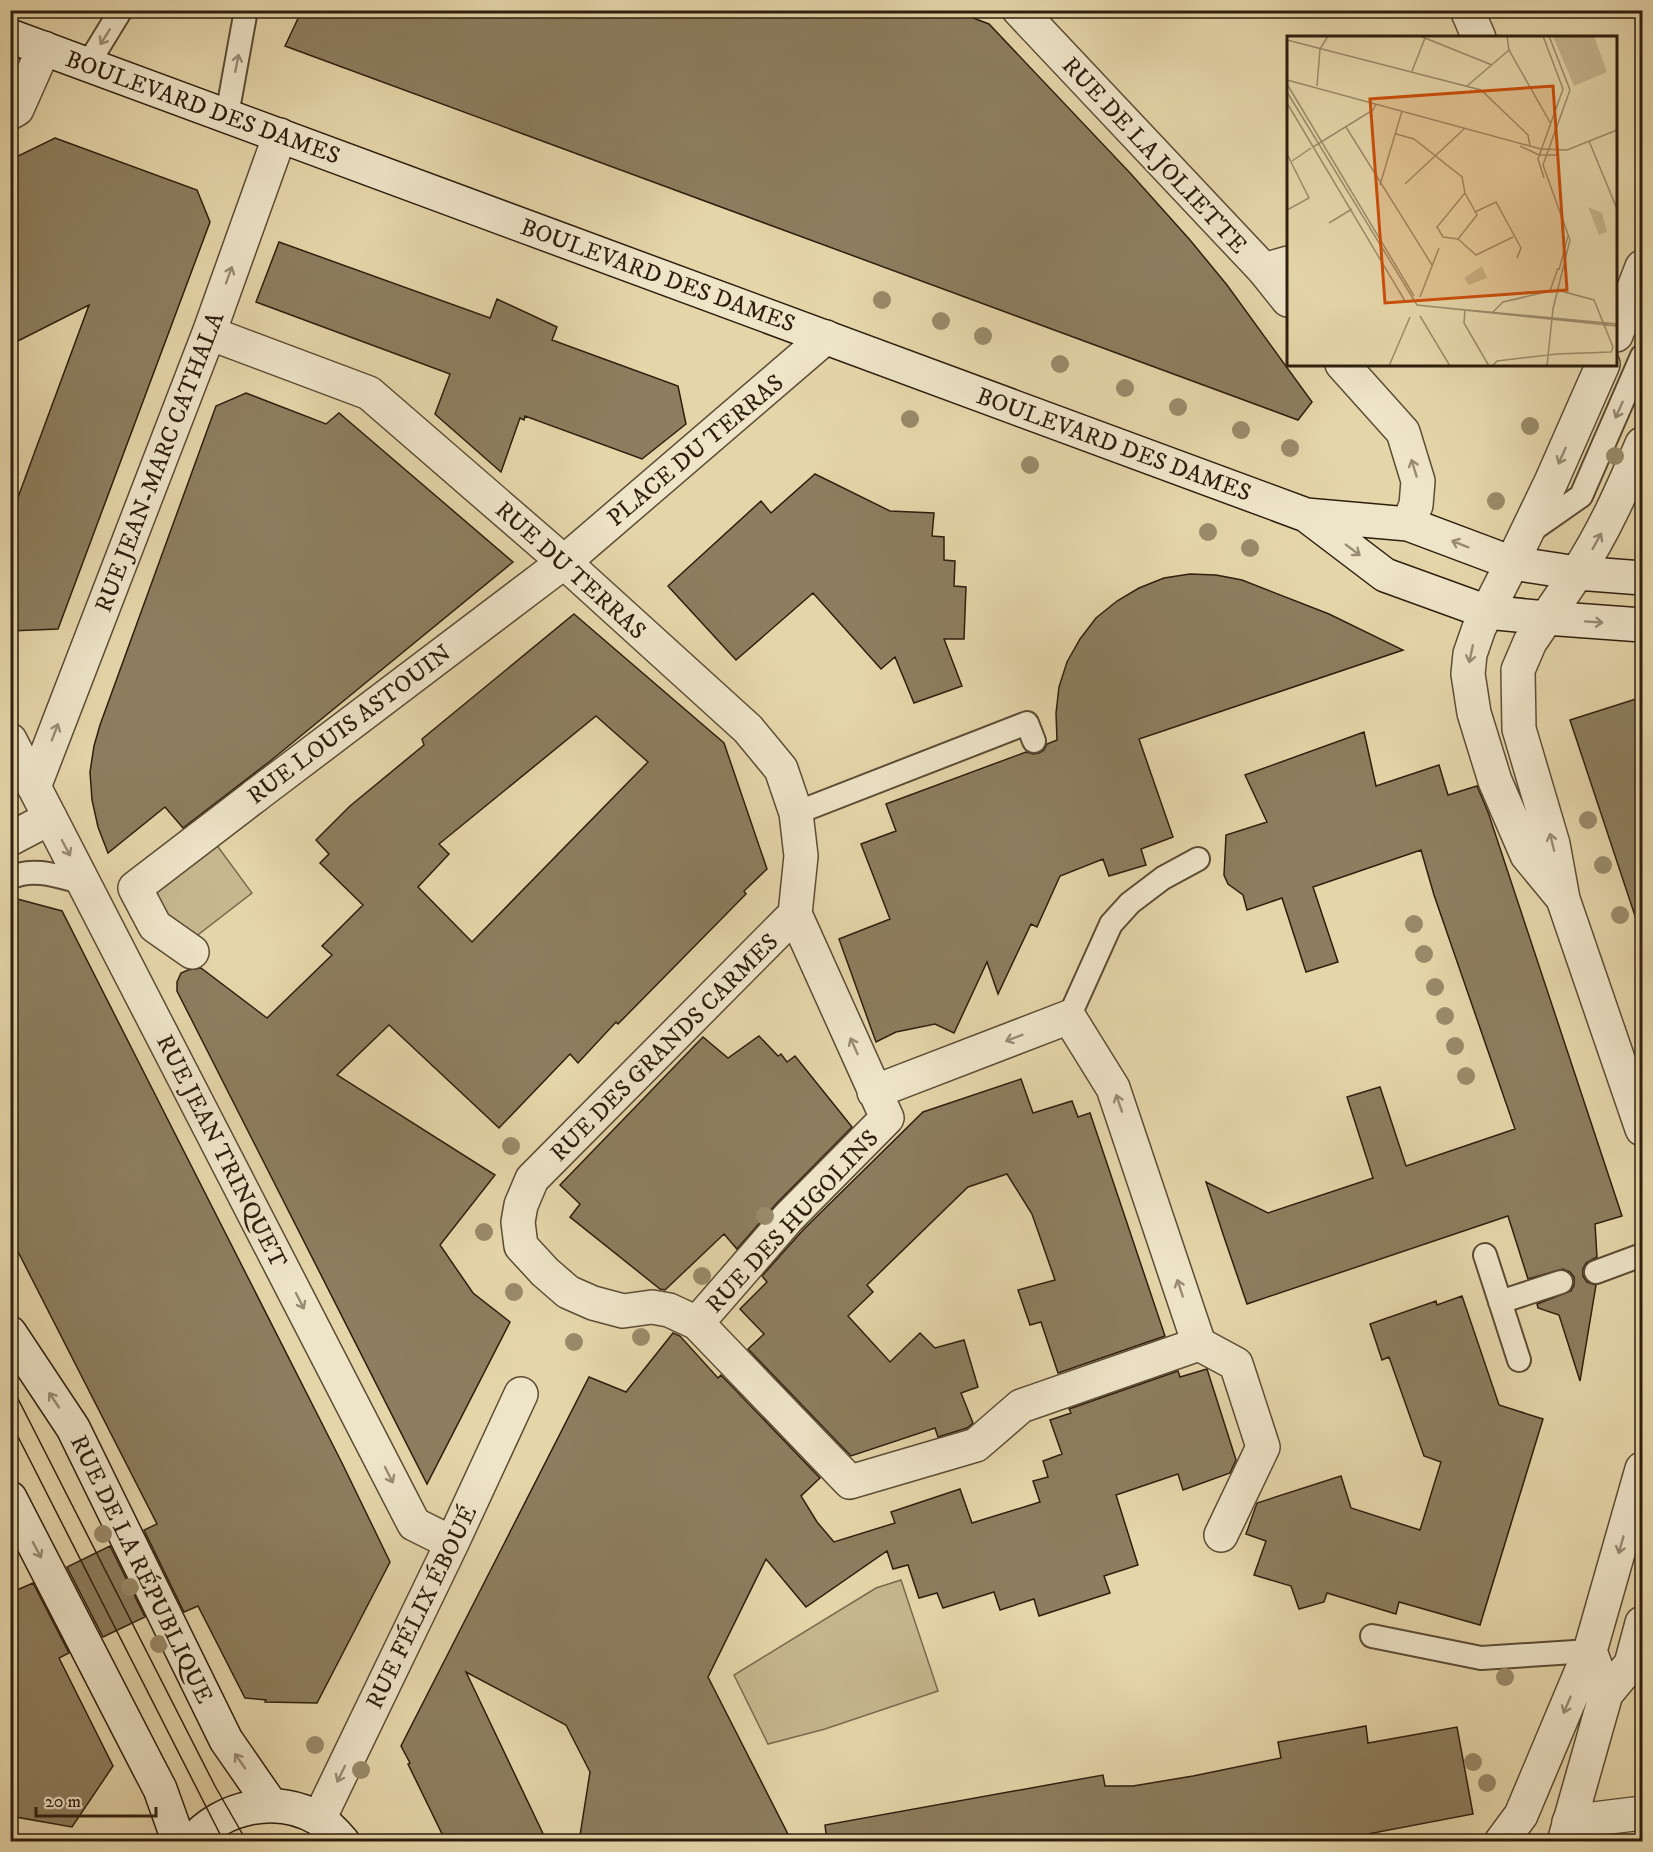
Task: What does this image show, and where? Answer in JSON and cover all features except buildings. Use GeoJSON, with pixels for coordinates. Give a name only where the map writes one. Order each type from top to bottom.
{"type":"FeatureCollection","features":[{"type":"Feature","properties":{"kind":"street","name":"RUE DE LA JOLIETTE"},"geometry":{"type":"LineString","coordinates":[[1019,10],[1276,267],[1287,297]]}},
{"type":"Feature","properties":{"kind":"street"},"geometry":{"type":"LineString","coordinates":[[1467,10],[1478,36]]}},
{"type":"Feature","properties":{"kind":"street","name":"BOULEVARD DES DAMES"},"geometry":{"type":"LineString","coordinates":[[10,36],[1306,515],[1408,524],[1512,563],[1576,573],[1642,578]]}},
{"type":"Feature","properties":{"kind":"street"},"geometry":{"type":"LineString","coordinates":[[10,113],[17,109],[44,48]]}},
{"type":"Feature","properties":{"kind":"street","name":"RUE JEAN-MARC CATHALA"},"geometry":{"type":"LineString","coordinates":[[34,787],[209,333],[280,135]]}},
{"type":"Feature","properties":{"kind":"street"},"geometry":{"type":"LineString","coordinates":[[1617,332],[1642,267]]}},
{"type":"Feature","properties":{"kind":"street","name":"RUE DU TERRAS"},"geometry":{"type":"LineString","coordinates":[[209,333],[369,393],[564,562],[748,729],[781,768],[796,813],[801,856],[795,914]]}},
{"type":"Feature","properties":{"kind":"street","name":"PLACE DU TERRAS"},"geometry":{"type":"LineString","coordinates":[[564,562],[826,337]]}},
{"type":"Feature","properties":{"kind":"street"},"geometry":{"type":"LineString","coordinates":[[1344,366],[1403,432],[1418,480],[1416,505],[1408,524]]}},
{"type":"Feature","properties":{"kind":"street"},"geometry":{"type":"LineString","coordinates":[[1563,899],[1527,855],[1495,781],[1474,713],[1468,674],[1470,654],[1479,628],[1526,534],[1602,366]]}},
{"type":"Feature","properties":{"kind":"street"},"geometry":{"type":"LineString","coordinates":[[1642,444],[1604,529],[1530,642],[1518,670],[1520,729],[1553,844],[1563,899],[1642,1129]]}},
{"type":"Feature","properties":{"kind":"street","name":"BOULEVARD DES DAMES"},"geometry":{"type":"LineString","coordinates":[[1306,515],[1385,575],[1487,612],[1642,625]]}},
{"type":"Feature","properties":{"kind":"street","name":"RUE LOUIS ASTOUIN"},"geometry":{"type":"LineString","coordinates":[[192,952],[156,926],[135,888],[564,562]]}},
{"type":"Feature","properties":{"kind":"street","name":"RUE JEAN TRINQUET"},"geometry":{"type":"LineString","coordinates":[[10,740],[414,1524],[452,1543]]}},
{"type":"Feature","properties":{"kind":"street"},"geometry":{"type":"LineString","coordinates":[[10,839],[50,818]]}},
{"type":"Feature","properties":{"kind":"street"},"geometry":{"type":"LineString","coordinates":[[795,914],[880,1105],[1069,1017],[1113,1088],[1199,1344],[1236,1364],[1263,1447],[1221,1535]]}},
{"type":"Feature","properties":{"kind":"street","name":"RUE DES GRANDS CARMES"},"geometry":{"type":"LineString","coordinates":[[698,1323],[661,1308],[622,1311],[593,1303],[568,1292],[521,1246],[518,1222],[521,1205],[532,1179],[795,914]]}},
{"type":"Feature","properties":{"kind":"street","name":"RUE DES HUGOLINS"},"geometry":{"type":"LineString","coordinates":[[698,1323],[789,1217],[880,1105]]}},
{"type":"Feature","properties":{"kind":"street"},"geometry":{"type":"LineString","coordinates":[[698,1323],[850,1482],[976,1445],[1021,1406],[1199,1344]]}},
{"type":"Feature","properties":{"kind":"street","name":"RUE DE LA RÉPUBLIQUE"},"geometry":{"type":"LineString","coordinates":[[10,1333],[73,1428],[226,1740],[271,1805]]}},
{"type":"Feature","properties":{"kind":"street","name":"RUE FÉLIX ÉBOUÉ"},"geometry":{"type":"LineString","coordinates":[[319,1820],[452,1543],[520,1394]]}},
{"type":"Feature","properties":{"kind":"street"},"geometry":{"type":"LineString","coordinates":[[1502,1842],[1521,1815],[1590,1651],[1642,1469]]}},
{"type":"Feature","properties":{"kind":"street"},"geometry":{"type":"LineString","coordinates":[[10,1498],[152,1773],[179,1842]]}},
{"type":"Feature","properties":{"kind":"street"},"geometry":{"type":"LineString","coordinates":[[1642,1623],[1631,1664],[1606,1694],[1566,1832],[1642,1814]]}},
{"type":"Feature","properties":{"kind":"street"},"geometry":{"type":"LineString","coordinates":[[1590,1651],[1606,1694]]}},
{"type":"Feature","properties":{"kind":"street"},"geometry":{"type":"LineString","coordinates":[[192,1842],[200,1832],[221,1817],[245,1808],[271,1805],[299,1811],[319,1820],[343,1842]]}},
{"type":"Feature","properties":{"kind":"lane"},"geometry":{"type":"LineString","coordinates":[[88,64],[121,10]]}},
{"type":"Feature","properties":{"kind":"lane"},"geometry":{"type":"LineString","coordinates":[[227,115],[246,10]]}},
{"type":"Feature","properties":{"kind":"lane"},"geometry":{"type":"LineString","coordinates":[[1526,534],[1581,496],[1642,356]]}},
{"type":"Feature","properties":{"kind":"lane"},"geometry":{"type":"LineString","coordinates":[[796,813],[1028,723],[1034,741]]}},
{"type":"Feature","properties":{"kind":"lane"},"geometry":{"type":"LineString","coordinates":[[1069,1017],[1110,924],[1130,903],[1163,878],[1198,859]]}},
{"type":"Feature","properties":{"kind":"lane"},"geometry":{"type":"LineString","coordinates":[[10,878],[19,873],[47,873],[84,883]]}},
{"type":"Feature","properties":{"kind":"lane"},"geometry":{"type":"LineString","coordinates":[[1485,1255],[1519,1360]]}},
{"type":"Feature","properties":{"kind":"lane"},"geometry":{"type":"LineString","coordinates":[[1596,1272],[1642,1256]]}},
{"type":"Feature","properties":{"kind":"lane"},"geometry":{"type":"LineString","coordinates":[[1500,1302],[1562,1282]]}},
{"type":"Feature","properties":{"kind":"lane"},"geometry":{"type":"LineString","coordinates":[[1372,1636],[1481,1658],[1590,1651]]}},
{"type":"Feature","properties":{"kind":"shaded area"},"geometry":{"type":"Polygon","coordinates":[[[213,840],[252,893],[195,937],[165,917],[150,884],[213,840]]]}},
{"type":"Feature","properties":{"kind":"shaded area"},"geometry":{"type":"Polygon","coordinates":[[[901,1580],[938,1691],[825,1729],[768,1744],[734,1675],[876,1588],[901,1580]]]}},
{"type":"Feature","properties":{"kind":"tram line"},"geometry":{"type":"LineString","coordinates":[[10,1383],[215,1786],[247,1842]]}},
{"type":"Feature","properties":{"kind":"tram line"},"geometry":{"type":"LineString","coordinates":[[10,1421],[224,1842]]}}]}
